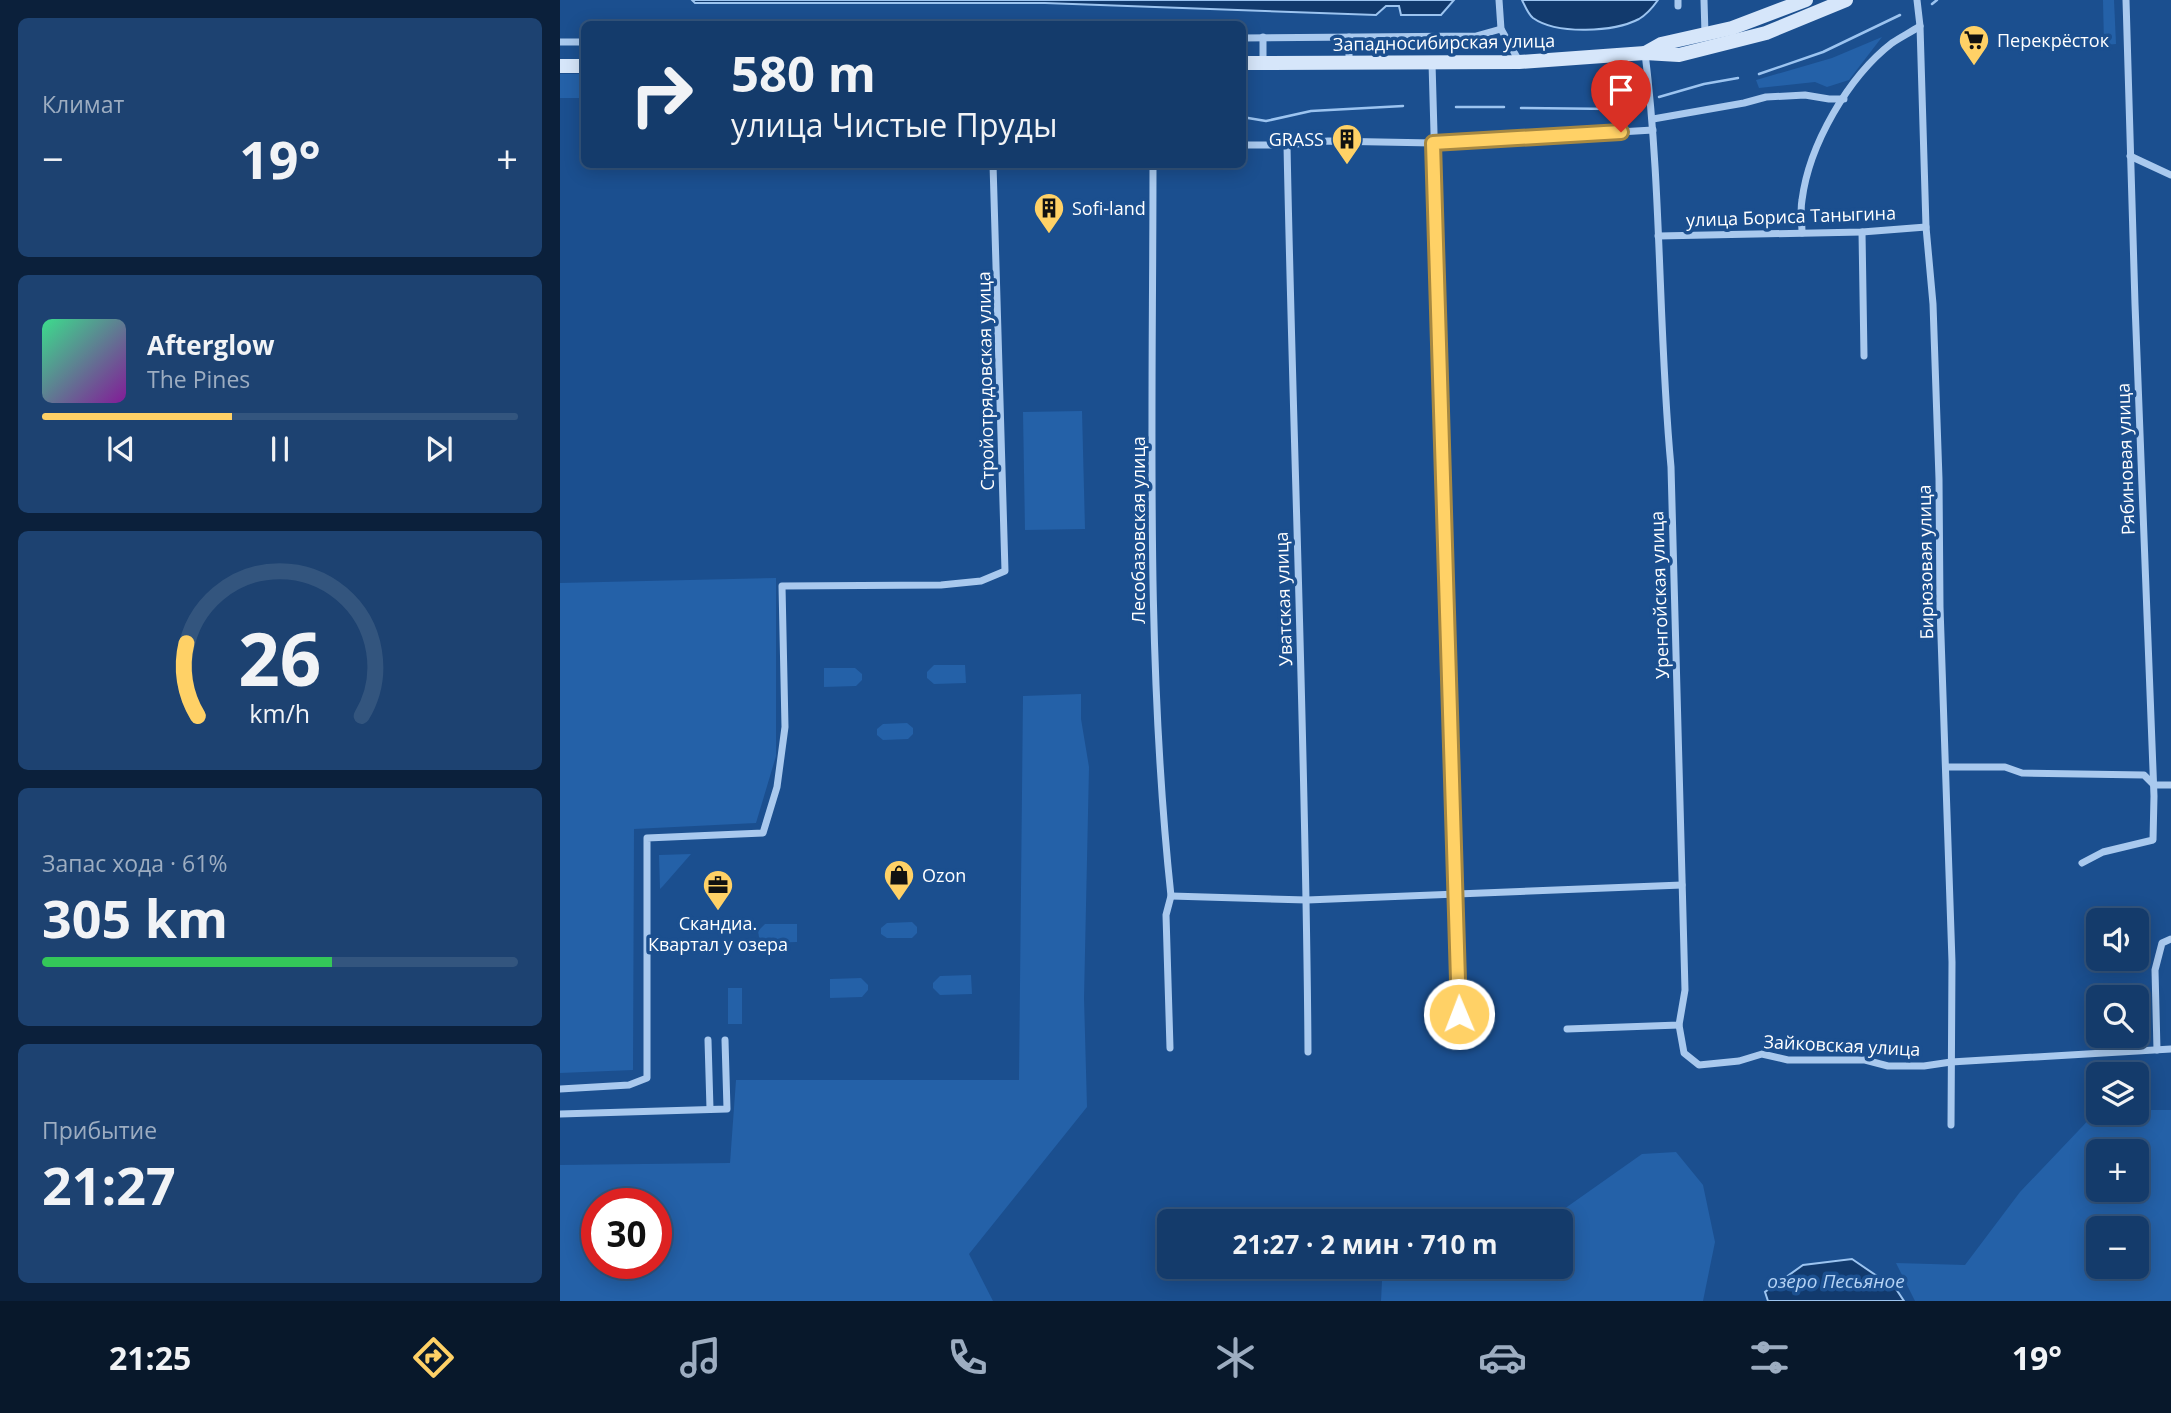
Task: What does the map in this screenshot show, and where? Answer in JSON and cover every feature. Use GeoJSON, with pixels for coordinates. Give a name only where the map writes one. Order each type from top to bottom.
{"type":"FeatureCollection","features":[{"type":"Feature","properties":{"kind":"main road","name":"Западносибирская улица"},"geometry":{"type":"LineString","coordinates":[[1246,63],[1519,62],[1645,53],[1679,55],[1732,28],[1806,0]]}},
{"type":"Feature","properties":{"kind":"main road","name":"Западносибирская улица"},"geometry":{"type":"LineString","coordinates":[[1707,41],[1766,33],[1846,0]]}},
{"type":"Feature","properties":{"kind":"main road"},"geometry":{"type":"LineString","coordinates":[[560,66],[581,66]]}},
{"type":"Feature","properties":{"kind":"street"},"geometry":{"type":"LineString","coordinates":[[1499,0],[1501,29],[1519,62]]}},
{"type":"Feature","properties":{"kind":"street"},"geometry":{"type":"LineString","coordinates":[[1704,0],[1707,41]]}},
{"type":"Feature","properties":{"kind":"street","name":"Бирюзовая улица"},"geometry":{"type":"LineString","coordinates":[[1917,0],[1940,486],[1940,607],[1952,962],[1951,1125]]}},
{"type":"Feature","properties":{"kind":"street","name":"Рябиновая улица"},"geometry":{"type":"LineString","coordinates":[[2082,863],[2103,852],[2153,841],[2154,785],[2126,0]]}},
{"type":"Feature","properties":{"kind":"street"},"geometry":{"type":"LineString","coordinates":[[1802,233],[1801,202],[1810,164],[1826,127],[1859,76],[1891,44],[1920,26]]}},
{"type":"Feature","properties":{"kind":"street"},"geometry":{"type":"LineString","coordinates":[[1246,37],[1476,36],[1501,29]]}},
{"type":"Feature","properties":{"kind":"street"},"geometry":{"type":"LineString","coordinates":[[1263,37],[1264,63]]}},
{"type":"Feature","properties":{"kind":"street"},"geometry":{"type":"LineString","coordinates":[[1349,37],[1349,63]]}},
{"type":"Feature","properties":{"kind":"street"},"geometry":{"type":"LineString","coordinates":[[560,42],[581,42]]}},
{"type":"Feature","properties":{"kind":"street","name":"Уренгойская улица"},"geometry":{"type":"LineString","coordinates":[[1645,53],[1653,118],[1664,394],[1671,480],[1685,990],[1679,1025]]}},
{"type":"Feature","properties":{"kind":"street"},"geometry":{"type":"LineString","coordinates":[[1432,63],[1460,1038]]}},
{"type":"Feature","properties":{"kind":"street"},"geometry":{"type":"LineString","coordinates":[[1653,118],[1766,97],[1805,95],[1844,99]]}},
{"type":"Feature","properties":{"kind":"street"},"geometry":{"type":"LineString","coordinates":[[1246,145],[1328,141],[1433,143],[1653,131]]}},
{"type":"Feature","properties":{"kind":"street","name":"Уватская улица"},"geometry":{"type":"LineString","coordinates":[[1287,145],[1292,407],[1301,631],[1308,1052]]}},
{"type":"Feature","properties":{"kind":"street"},"geometry":{"type":"LineString","coordinates":[[2130,156],[2171,175]]}},
{"type":"Feature","properties":{"kind":"street","name":"Стройотрядовская улица"},"geometry":{"type":"LineString","coordinates":[[560,1089],[629,1085],[647,1077],[647,838],[763,833],[777,787],[785,727],[782,586],[942,585],[981,581],[1005,571],[993,168]]}},
{"type":"Feature","properties":{"kind":"street","name":"Лесобазовская улица"},"geometry":{"type":"LineString","coordinates":[[1153,168],[1153,566],[1156,691],[1171,896],[1166,915],[1170,1048]]}},
{"type":"Feature","properties":{"kind":"street","name":"улица Бориса Таныгина"},"geometry":{"type":"LineString","coordinates":[[1658,236],[1862,232],[1926,227]]}},
{"type":"Feature","properties":{"kind":"street"},"geometry":{"type":"LineString","coordinates":[[1862,232],[1864,356]]}},
{"type":"Feature","properties":{"kind":"street"},"geometry":{"type":"LineString","coordinates":[[1946,767],[2005,767],[2022,773],[2144,775],[2154,785],[2171,785]]}},
{"type":"Feature","properties":{"kind":"street"},"geometry":{"type":"LineString","coordinates":[[1171,896],[1307,900],[1682,885]]}},
{"type":"Feature","properties":{"kind":"street"},"geometry":{"type":"LineString","coordinates":[[2157,1050],[2155,970],[2162,943],[2171,939]]}},
{"type":"Feature","properties":{"kind":"street"},"geometry":{"type":"LineString","coordinates":[[1567,1029],[1679,1025]]}},
{"type":"Feature","properties":{"kind":"street","name":"Зайковская улица"},"geometry":{"type":"LineString","coordinates":[[1679,1025],[1684,1053],[1699,1065],[1739,1061],[1762,1054],[1788,1060],[1864,1060],[1888,1066],[1924,1066],[1951,1062],[2171,1049]]}},
{"type":"Feature","properties":{"kind":"street"},"geometry":{"type":"LineString","coordinates":[[708,1040],[710,1109]]}},
{"type":"Feature","properties":{"kind":"street"},"geometry":{"type":"LineString","coordinates":[[560,1114],[727,1109],[725,1040]]}},
{"type":"Feature","properties":{"kind":"shaded area"},"geometry":{"type":"Polygon","coordinates":[[[2103,0],[2114,0],[2116,44],[2104,45],[2103,0]]]}},
{"type":"Feature","properties":{"kind":"shaded area"},"geometry":{"type":"Polygon","coordinates":[[[1882,37],[1849,80],[1827,87],[1815,82],[1759,88],[1756,80],[1832,58],[1882,37]]]}},
{"type":"Feature","properties":{"kind":"shaded area"},"geometry":{"type":"Polygon","coordinates":[[[560,74],[581,74],[581,98],[560,98],[560,74]]]}},
{"type":"Feature","properties":{"kind":"shaded area"},"geometry":{"type":"Polygon","coordinates":[[[1082,411],[1085,529],[1025,530],[1023,412],[1082,411]]]}},
{"type":"Feature","properties":{"kind":"shaded area"},"geometry":{"type":"Polygon","coordinates":[[[776,578],[776,756],[756,823],[634,829],[633,1070],[560,1073],[560,583],[776,578]]]}},
{"type":"Feature","properties":{"kind":"shaded area"},"geometry":{"type":"Polygon","coordinates":[[[934,665],[965,665],[966,683],[934,684],[927,678],[927,672],[934,665]]]}},
{"type":"Feature","properties":{"kind":"shaded area"},"geometry":{"type":"Polygon","coordinates":[[[824,668],[855,668],[862,674],[862,680],[856,686],[824,687],[824,668]]]}},
{"type":"Feature","properties":{"kind":"shaded area"},"geometry":{"type":"Polygon","coordinates":[[[1081,694],[1081,719],[1089,767],[1084,998],[1087,1107],[969,1254],[993,1301],[560,1301],[560,1165],[730,1163],[736,1080],[1019,1080],[1023,696],[1081,694]]]}},
{"type":"Feature","properties":{"kind":"shaded area"},"geometry":{"type":"Polygon","coordinates":[[[907,723],[913,728],[913,734],[908,739],[883,740],[877,735],[877,729],[883,724],[907,723]]]}},
{"type":"Feature","properties":{"kind":"shaded area"},"geometry":{"type":"Polygon","coordinates":[[[691,854],[663,886],[660,889],[659,855],[691,854]]]}},
{"type":"Feature","properties":{"kind":"shaded area"},"geometry":{"type":"Polygon","coordinates":[[[912,922],[917,927],[917,933],[912,938],[887,938],[881,934],[881,928],[887,923],[912,922]]]}},
{"type":"Feature","properties":{"kind":"shaded area"},"geometry":{"type":"Polygon","coordinates":[[[765,924],[797,924],[797,942],[765,943],[759,937],[758,931],[765,924]]]}},
{"type":"Feature","properties":{"kind":"shaded area"},"geometry":{"type":"Polygon","coordinates":[[[971,975],[972,994],[940,995],[933,988],[933,983],[940,976],[971,975]]]}},
{"type":"Feature","properties":{"kind":"shaded area"},"geometry":{"type":"Polygon","coordinates":[[[861,978],[868,985],[868,990],[862,997],[830,998],[830,979],[861,978]]]}},
{"type":"Feature","properties":{"kind":"shaded area"},"geometry":{"type":"Polygon","coordinates":[[[728,988],[742,988],[742,1024],[728,1024],[728,988]]]}},
{"type":"Feature","properties":{"kind":"shaded area"},"geometry":{"type":"Polygon","coordinates":[[[2149,1110],[2171,1110],[2171,1301],[1915,1301],[1896,1263],[1965,1265],[2020,1192],[2086,1123],[2086,1125],[2149,1125],[2149,1110]]]}},
{"type":"Feature","properties":{"kind":"shaded area"},"geometry":{"type":"Polygon","coordinates":[[[1676,1152],[1703,1185],[1715,1242],[1703,1301],[1381,1301],[1382,1281],[1391,1279],[1573,1279],[1573,1209],[1564,1209],[1642,1154],[1676,1152]]]}},
{"type":"Feature","properties":{"kind":"water"},"geometry":{"type":"Polygon","coordinates":[[[692,0],[1454,0],[1441,15],[1401,15],[1399,6],[1386,6],[1376,15],[1045,3],[695,3],[692,0]]]}},
{"type":"Feature","properties":{"kind":"water"},"geometry":{"type":"Polygon","coordinates":[[[1522,0],[1658,0],[1639,19],[1615,27],[1586,30],[1543,23],[1531,16],[1522,0]]]}},
{"type":"Feature","properties":{"kind":"water","name":"озеро Песьяное"},"geometry":{"type":"Polygon","coordinates":[[[1852,1259],[1896,1289],[1904,1301],[1768,1301],[1765,1292],[1803,1265],[1852,1259]]]}},
{"type":"Feature","properties":{"kind":"waterway"},"geometry":{"type":"LineString","coordinates":[[1932,4],[1937,0]]}},
{"type":"Feature","properties":{"kind":"waterway"},"geometry":{"type":"LineString","coordinates":[[1759,74],[1823,52],[1900,15]]}},
{"type":"Feature","properties":{"kind":"waterway"},"geometry":{"type":"LineString","coordinates":[[1659,97],[1704,84],[1738,78]]}},
{"type":"Feature","properties":{"kind":"waterway"},"geometry":{"type":"LineString","coordinates":[[1521,108],[1615,109],[1643,102]]}},
{"type":"Feature","properties":{"kind":"waterway"},"geometry":{"type":"LineString","coordinates":[[1246,118],[1266,121],[1311,111],[1403,106]]}},
{"type":"Feature","properties":{"kind":"waterway"},"geometry":{"type":"LineString","coordinates":[[1456,107],[1504,107]]}},
{"type":"Feature","properties":{"kind":"place","name":"Перекрёсток"},"geometry":{"type":"Point","coordinates":[1974,67]}},
{"type":"Feature","properties":{"kind":"place","name":"GRASS"},"geometry":{"type":"Point","coordinates":[1347,166]}},
{"type":"Feature","properties":{"kind":"place","name":"Sofi-land"},"geometry":{"type":"Point","coordinates":[1049,235]}},
{"type":"Feature","properties":{"kind":"place","name":"Ozon"},"geometry":{"type":"Point","coordinates":[899,902]}},
{"type":"Feature","properties":{"kind":"place","name":"Скандиа. Квартал у озера"},"geometry":{"type":"Point","coordinates":[718,912]}},
{"type":"Feature","properties":{"kind":"route"},"geometry":{"type":"LineString","coordinates":[[1459,1014],[1433,143],[1621,132]]}}]}
